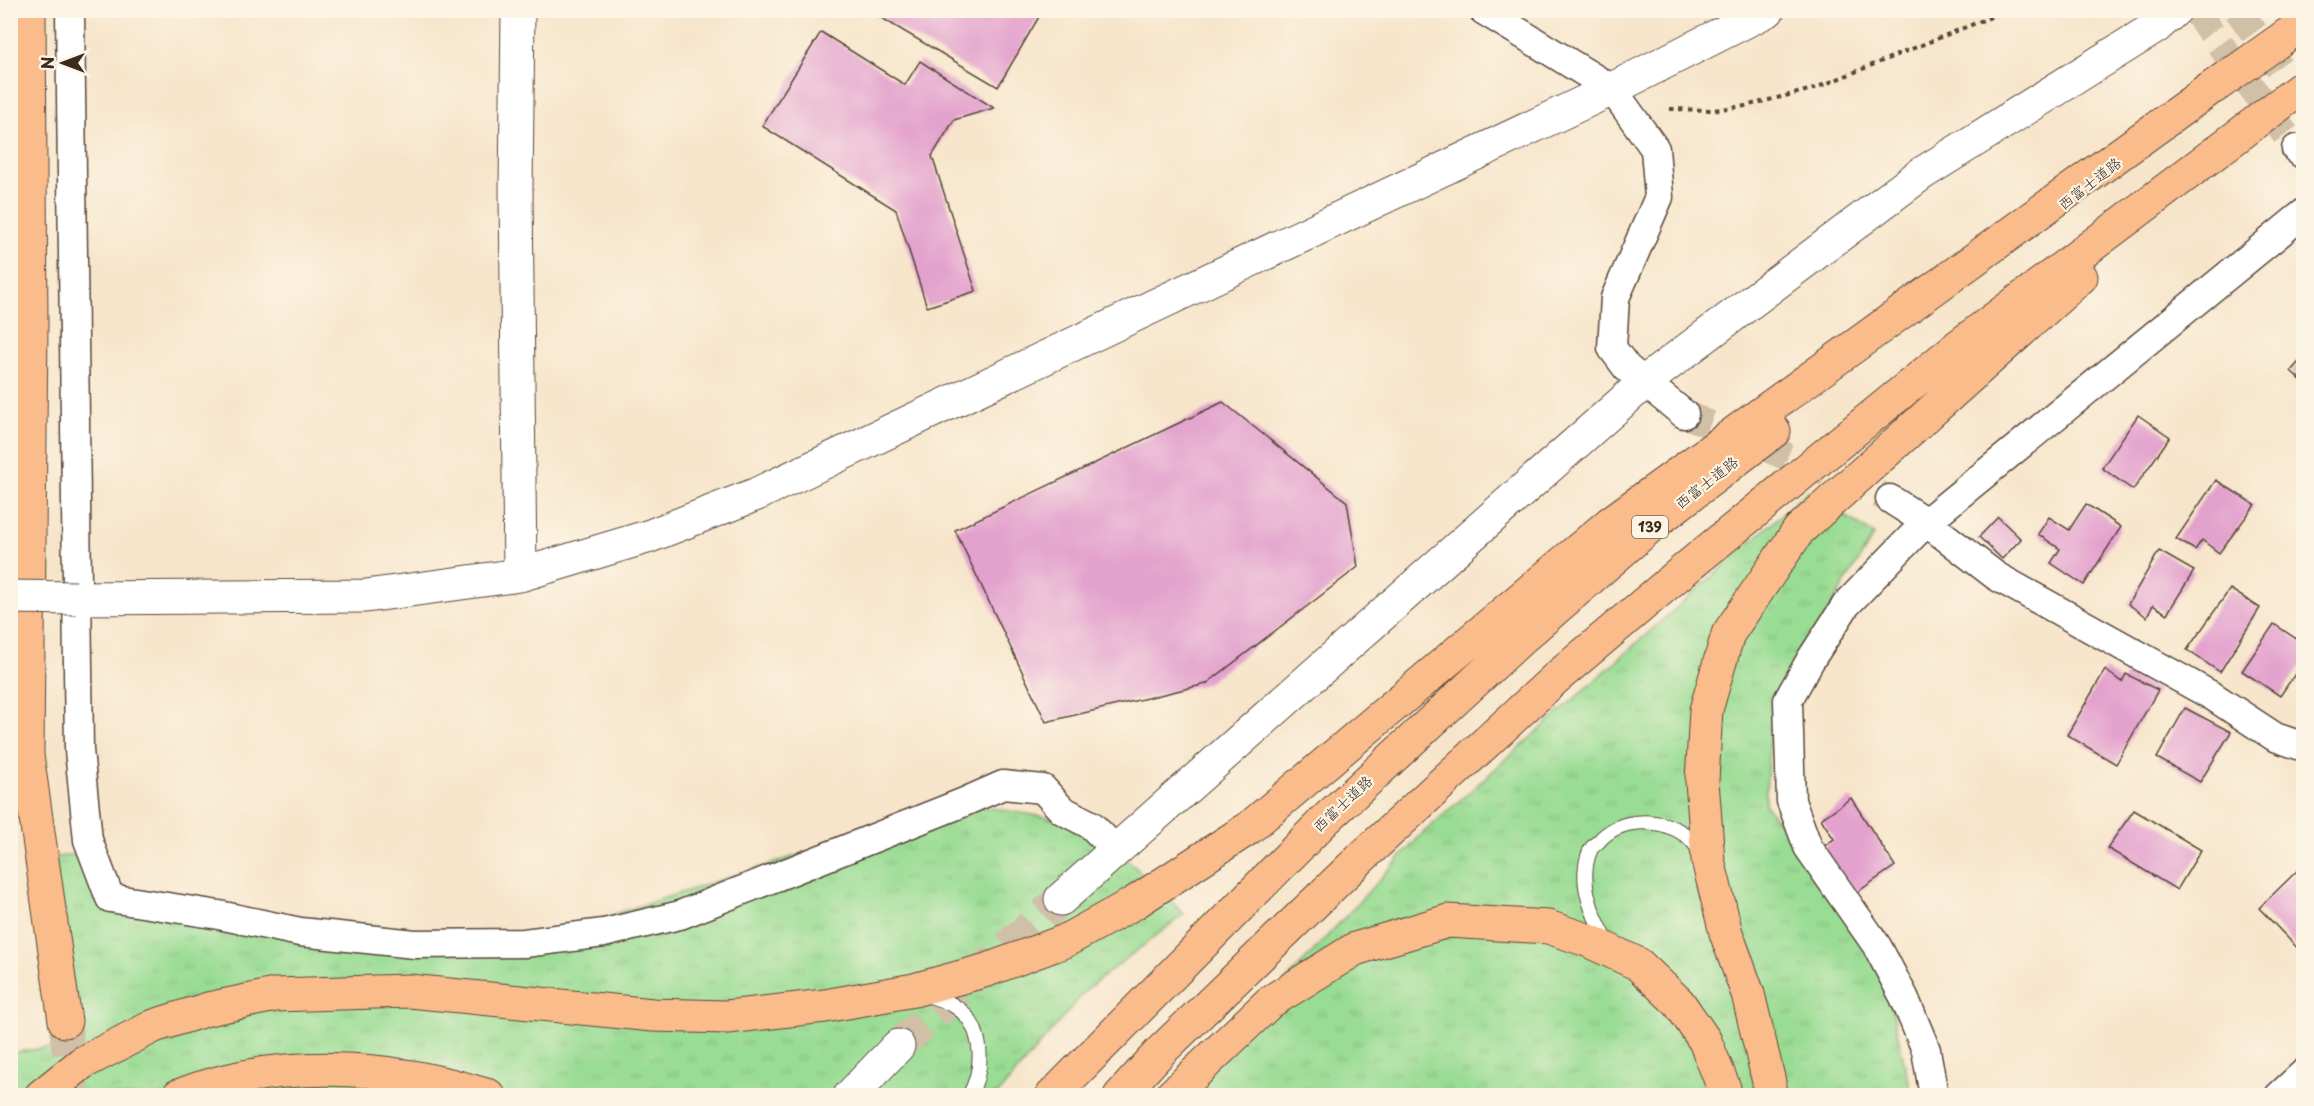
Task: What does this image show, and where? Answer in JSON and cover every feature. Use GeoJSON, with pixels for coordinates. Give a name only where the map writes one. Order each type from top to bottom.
{"type":"FeatureCollection","features":[{"type":"Feature","properties":{"kind":"highway"},"geometry":{"type":"LineString","coordinates":[[29,10],[31,337],[27,755],[65,1021]]}},
{"type":"Feature","properties":{"kind":"highway","name":"西富士道路"},"geometry":{"type":"LineString","coordinates":[[1052,1095],[1324,821],[1533,629],[1653,525],[2232,73],[2304,22]]}},
{"type":"Feature","properties":{"kind":"highway"},"geometry":{"type":"LineString","coordinates":[[41,1095],[82,1063],[154,1026],[208,1009],[275,995],[409,991],[653,1015],[728,1017],[825,1006],[914,990],[987,970],[1065,941],[1134,903],[1249,828],[1610,523],[2232,73]]}},
{"type":"Feature","properties":{"kind":"highway"},"geometry":{"type":"LineString","coordinates":[[1120,1095],[1161,1051],[1360,858],[1556,678],[1691,564],[1957,347],[2261,116],[2304,86]]}},
{"type":"Feature","properties":{"kind":"highway"},"geometry":{"type":"LineString","coordinates":[[1769,1095],[1769,1082],[1748,994],[1726,933],[1708,860],[1702,781],[1706,710],[1728,634],[1799,530],[2261,116]]}},
{"type":"Feature","properties":{"kind":"highway"},"geometry":{"type":"LineString","coordinates":[[1171,1095],[1270,1002],[1355,949],[1448,921],[1548,927],[1587,940],[1638,964],[1679,1003],[1705,1041],[1725,1095]]}},
{"type":"Feature","properties":{"kind":"highway"},"geometry":{"type":"LineString","coordinates":[[178,1095],[207,1084],[288,1069],[361,1069],[455,1085],[489,1095]]}},
{"type":"Feature","properties":{"kind":"street"},"geometry":{"type":"LineString","coordinates":[[70,10],[79,750],[88,840],[110,898],[219,915],[300,932],[415,944],[524,944],[604,933],[680,915],[962,803],[1003,784],[1042,789],[1062,810],[1091,825],[1117,851]]}},
{"type":"Feature","properties":{"kind":"street"},"geometry":{"type":"LineString","coordinates":[[518,10],[516,190],[520,575]]}},
{"type":"Feature","properties":{"kind":"street"},"geometry":{"type":"LineString","coordinates":[[1483,10],[1612,89],[1655,149],[1659,197],[1615,298],[1612,348],[1627,368],[1646,381],[1684,414]]}},
{"type":"Feature","properties":{"kind":"street"},"geometry":{"type":"LineString","coordinates":[[10,597],[366,596],[520,575],[650,536],[757,494],[1612,89],[1768,10]]}},
{"type":"Feature","properties":{"kind":"street"},"geometry":{"type":"LineString","coordinates":[[1061,899],[1646,381],[1922,174],[2156,27],[2175,10]]}},
{"type":"Feature","properties":{"kind":"street"},"geometry":{"type":"LineString","coordinates":[[1934,1095],[1926,1050],[1904,997],[1877,946],[1808,847],[1791,801],[1788,700],[1846,605],[1926,522],[2304,213]]}},
{"type":"Feature","properties":{"kind":"street"},"geometry":{"type":"LineString","coordinates":[[1890,499],[1926,522],[1996,576],[2214,697],[2276,737],[2304,747]]}},
{"type":"Feature","properties":{"kind":"street"},"geometry":{"type":"LineString","coordinates":[[850,1095],[898,1046]]}},
{"type":"Feature","properties":{"kind":"street"},"geometry":{"type":"LineString","coordinates":[[2279,1095],[2304,1073]]}},
{"type":"Feature","properties":{"kind":"lane"},"geometry":{"type":"LineString","coordinates":[[1613,952],[1588,900],[1586,872],[1590,850],[1605,834],[1620,825],[1638,822],[1660,825],[1687,836],[1708,860]]}},
{"type":"Feature","properties":{"kind":"lane"},"geometry":{"type":"LineString","coordinates":[[914,990],[952,1005],[972,1023],[980,1047],[980,1071],[969,1095]]}},
{"type":"Feature","properties":{"kind":"path"},"geometry":{"type":"LineString","coordinates":[[1670,109],[1713,110],[1745,106],[1813,89],[2008,10]]}},
{"type":"Feature","properties":{"kind":"green space"},"geometry":{"type":"Polygon","coordinates":[[[1808,491],[1874,535],[1772,704],[1765,805],[1877,946],[1912,1095],[1179,1096],[1422,834],[1808,491]]]}},
{"type":"Feature","properties":{"kind":"green space"},"geometry":{"type":"Polygon","coordinates":[[[962,803],[1091,825],[1184,914],[1087,989],[997,1095],[11,1096],[10,1053],[68,1045],[52,858],[74,854],[110,898],[524,943],[962,803]]]}},
{"type":"Feature","properties":{"kind":"building"},"geometry":{"type":"Polygon","coordinates":[[[868,10],[964,10],[974,16],[977,10],[1043,10],[998,87],[868,10]]]}},
{"type":"Feature","properties":{"kind":"building"},"geometry":{"type":"Polygon","coordinates":[[[821,32],[905,85],[920,61],[994,108],[954,120],[932,156],[976,291],[927,307],[896,210],[762,126],[821,32]]]}},
{"type":"Feature","properties":{"kind":"building"},"geometry":{"type":"Polygon","coordinates":[[[2304,356],[2304,383],[2291,371],[2304,356]]]}},
{"type":"Feature","properties":{"kind":"building"},"geometry":{"type":"Polygon","coordinates":[[[1223,402],[1347,502],[1358,567],[1206,684],[1046,722],[955,530],[1223,402]]]}},
{"type":"Feature","properties":{"kind":"building"},"geometry":{"type":"Polygon","coordinates":[[[2138,415],[2170,437],[2133,490],[2102,468],[2138,415]]]}},
{"type":"Feature","properties":{"kind":"building"},"geometry":{"type":"Polygon","coordinates":[[[2216,480],[2255,505],[2219,553],[2202,540],[2195,550],[2176,539],[2216,480]]]}},
{"type":"Feature","properties":{"kind":"building"},"geometry":{"type":"Polygon","coordinates":[[[2086,504],[2121,527],[2084,585],[2051,563],[2060,549],[2038,534],[2049,517],[2069,530],[2086,504]]]}},
{"type":"Feature","properties":{"kind":"building"},"geometry":{"type":"Polygon","coordinates":[[[1998,517],[2021,539],[2002,559],[1979,537],[1998,517]]]}},
{"type":"Feature","properties":{"kind":"building"},"geometry":{"type":"Polygon","coordinates":[[[2159,551],[2194,571],[2167,614],[2153,605],[2147,617],[2128,604],[2159,551]]]}},
{"type":"Feature","properties":{"kind":"building"},"geometry":{"type":"Polygon","coordinates":[[[2230,589],[2260,608],[2220,672],[2187,650],[2230,589]]]}},
{"type":"Feature","properties":{"kind":"building"},"geometry":{"type":"Polygon","coordinates":[[[2274,624],[2304,644],[2304,661],[2280,696],[2242,671],[2274,624]]]}},
{"type":"Feature","properties":{"kind":"building"},"geometry":{"type":"Polygon","coordinates":[[[2105,670],[2122,682],[2126,674],[2158,690],[2116,764],[2067,735],[2105,670]]]}},
{"type":"Feature","properties":{"kind":"building"},"geometry":{"type":"Polygon","coordinates":[[[2185,708],[2231,732],[2200,782],[2157,758],[2185,708]]]}},
{"type":"Feature","properties":{"kind":"building"},"geometry":{"type":"Polygon","coordinates":[[[1851,798],[1895,866],[1856,893],[1823,847],[1834,839],[1821,819],[1851,798]]]}},
{"type":"Feature","properties":{"kind":"building"},"geometry":{"type":"Polygon","coordinates":[[[2134,810],[2201,850],[2177,890],[2107,848],[2134,810]]]}},
{"type":"Feature","properties":{"kind":"building"},"geometry":{"type":"Polygon","coordinates":[[[2304,864],[2304,955],[2259,908],[2304,864]]]}},
{"type":"Feature","properties":{"kind":"tunnel"},"geometry":{"type":"LineString","coordinates":[[2195,10],[2296,149]]}},
{"type":"Feature","properties":{"kind":"tunnel"},"geometry":{"type":"LineString","coordinates":[[2238,10],[2304,102]]}},
{"type":"Feature","properties":{"kind":"tunnel"},"geometry":{"type":"LineString","coordinates":[[1684,414],[1890,499]]}},
{"type":"Feature","properties":{"kind":"tunnel"},"geometry":{"type":"LineString","coordinates":[[898,1046],[1061,899]]}},
{"type":"Feature","properties":{"kind":"tunnel"},"geometry":{"type":"LineString","coordinates":[[65,1021],[73,1096]]}}]}
